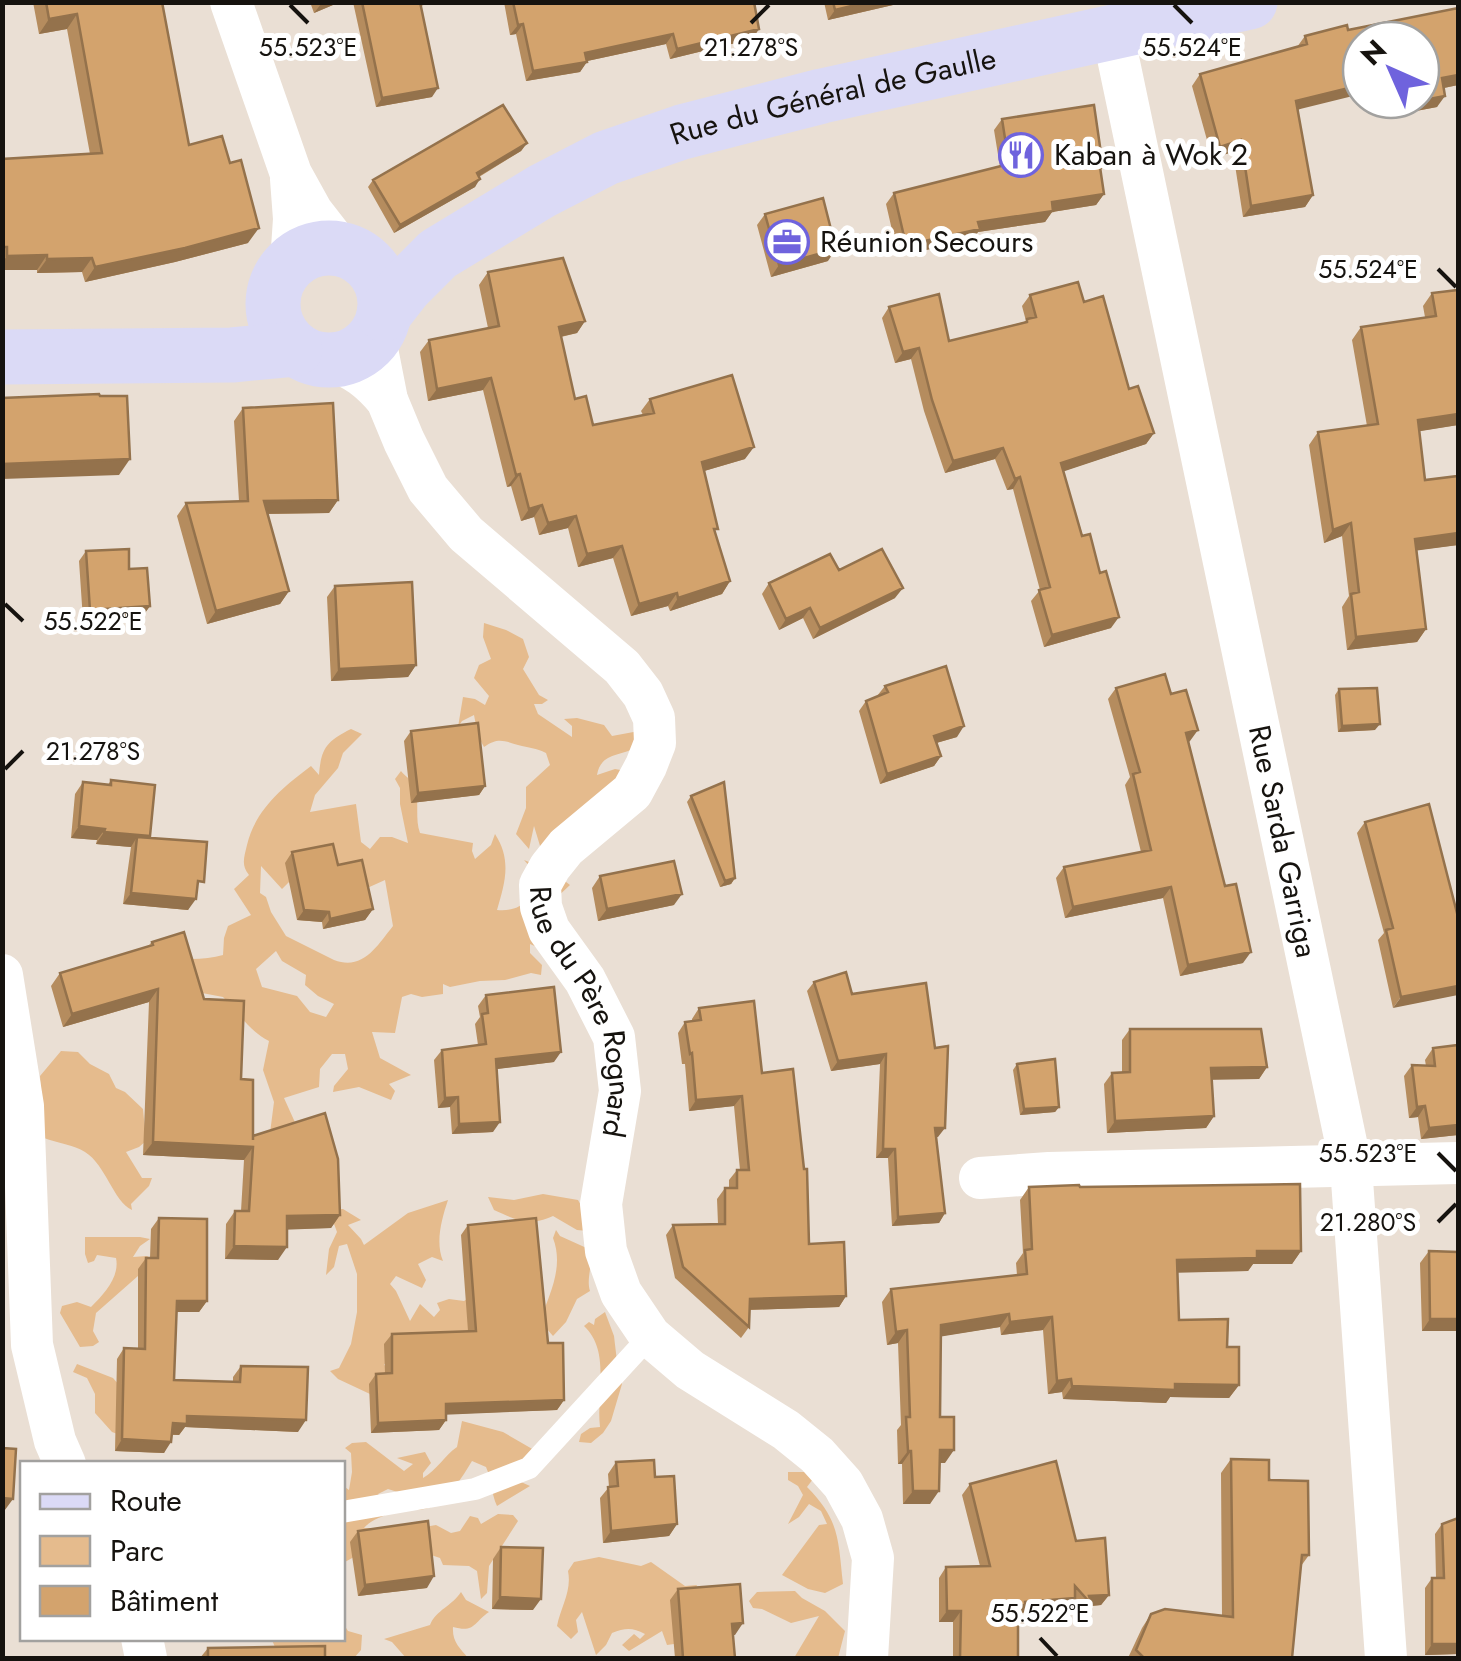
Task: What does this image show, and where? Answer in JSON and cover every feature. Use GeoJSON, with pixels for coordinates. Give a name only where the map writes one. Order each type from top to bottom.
{"type":"FeatureCollection","features":[{"type":"Feature","properties":{"kind":"main road","name":"Rue du Général de Gaulle"},"geometry":{"type":"LineString","coordinates":[[382,322],[405,287],[438,254],[590,166],[682,132],[822,96],[1250,2]]}},
{"type":"Feature","properties":{"kind":"main road","name":"Rue du Général de Gaulle"},"geometry":{"type":"LineString","coordinates":[[317,266],[438,254]]}},
{"type":"Feature","properties":{"kind":"main road"},"geometry":{"type":"LineString","coordinates":[[313,354],[284,338],[274,309],[317,266]]}},
{"type":"Feature","properties":{"kind":"main road"},"geometry":{"type":"LineString","coordinates":[[2,342],[228,329],[317,266],[375,270],[386,299],[382,322],[370,342],[359,351],[2,357]]}},
{"type":"Feature","properties":{"kind":"street"},"geometry":{"type":"LineString","coordinates":[[231,2],[291,174],[312,212],[317,266]]}},
{"type":"Feature","properties":{"kind":"street","name":"Rue Sarda Garriga"},"geometry":{"type":"LineString","coordinates":[[1113,34],[1351,1166],[1386,1658]]}},
{"type":"Feature","properties":{"kind":"street","name":"Rue du Père Rognard"},"geometry":{"type":"LineString","coordinates":[[382,322],[380,368],[387,400],[428,489],[466,534],[622,667],[643,694],[654,718],[655,743],[632,792],[566,847],[540,885],[548,930],[585,980],[614,1038],[620,1090],[601,1204],[606,1251],[622,1293],[650,1336],[690,1370],[786,1430],[844,1484],[862,1519],[873,1558],[868,1658]]}},
{"type":"Feature","properties":{"kind":"street","name":"Rue du Père Rognard"},"geometry":{"type":"LineString","coordinates":[[313,354],[352,368],[369,379],[387,400]]}},
{"type":"Feature","properties":{"kind":"street"},"geometry":{"type":"LineString","coordinates":[[2,975],[23,1106],[32,1345],[54,1441],[63,1461]]}},
{"type":"Feature","properties":{"kind":"street"},"geometry":{"type":"LineString","coordinates":[[980,1178],[1458,1163]]}},
{"type":"Feature","properties":{"kind":"lane"},"geometry":{"type":"LineString","coordinates":[[345,1511],[475,1489],[528,1468],[650,1336]]}},
{"type":"Feature","properties":{"kind":"green space"},"geometry":{"type":"Polygon","coordinates":[[[484,623],[523,639],[529,657],[523,669],[539,695],[548,700],[534,704],[538,714],[572,737],[572,726],[564,719],[604,725],[612,736],[655,728],[640,745],[603,762],[597,775],[615,769],[626,771],[544,859],[534,826],[529,849],[516,834],[526,808],[526,787],[550,765],[546,753],[501,741],[484,747],[474,715],[458,727],[463,697],[485,705],[489,696],[474,678],[479,665],[491,659],[483,637],[484,623]]]}},
{"type":"Feature","properties":{"kind":"green space"},"geometry":{"type":"Polygon","coordinates":[[[351,729],[362,734],[343,753],[338,768],[315,795],[310,812],[356,804],[361,842],[370,849],[380,837],[408,843],[400,788],[395,779],[401,771],[415,788],[420,833],[473,843],[475,859],[491,845],[495,834],[505,862],[497,910],[519,906],[542,880],[524,860],[553,872],[570,885],[554,900],[537,947],[530,944],[530,953],[542,965],[541,975],[531,973],[450,987],[443,984],[443,994],[402,997],[395,1033],[372,1032],[380,1058],[411,1075],[389,1084],[395,1091],[391,1100],[359,1087],[333,1092],[348,1069],[345,1054],[332,1054],[320,1069],[319,1087],[284,1098],[298,1129],[270,1133],[274,1102],[263,1070],[269,1041],[223,997],[202,993],[145,952],[156,940],[155,956],[189,959],[223,955],[228,926],[251,915],[234,889],[249,875],[244,858],[256,821],[281,791],[311,766],[319,775],[324,752],[331,742],[351,729]],[[261,866],[260,893],[266,897],[286,936],[334,960],[353,962],[368,955],[393,926],[385,880],[365,889],[291,880],[282,889],[261,866]],[[276,951],[256,969],[262,987],[297,996],[310,1012],[326,1017],[334,1004],[305,985],[306,975],[282,961],[276,951]]]}},
{"type":"Feature","properties":{"kind":"green space"},"geometry":{"type":"Polygon","coordinates":[[[61,1051],[78,1052],[109,1074],[116,1088],[143,1109],[146,1141],[126,1152],[142,1178],[152,1178],[131,1204],[132,1210],[85,1152],[44,1138],[40,1076],[61,1051]]]}},
{"type":"Feature","properties":{"kind":"green space"},"geometry":{"type":"Polygon","coordinates":[[[543,1194],[578,1200],[588,1218],[588,1231],[577,1230],[553,1216],[529,1222],[517,1220],[494,1210],[488,1197],[514,1200],[543,1194]]]}},
{"type":"Feature","properties":{"kind":"green space"},"geometry":{"type":"Polygon","coordinates":[[[448,1200],[439,1238],[443,1261],[432,1257],[418,1264],[426,1280],[422,1288],[396,1276],[390,1284],[410,1321],[420,1304],[434,1317],[440,1310],[437,1303],[449,1299],[464,1301],[472,1296],[535,1303],[403,1362],[384,1364],[394,1384],[371,1388],[370,1394],[338,1379],[330,1371],[339,1368],[351,1344],[357,1312],[357,1274],[347,1244],[339,1246],[334,1267],[326,1275],[329,1249],[337,1232],[329,1210],[343,1209],[361,1220],[348,1225],[364,1245],[408,1213],[448,1200]]]}},
{"type":"Feature","properties":{"kind":"green space"},"geometry":{"type":"Polygon","coordinates":[[[556,1230],[560,1236],[591,1250],[590,1291],[577,1299],[566,1322],[553,1336],[540,1321],[556,1270],[556,1230]]]}},
{"type":"Feature","properties":{"kind":"green space"},"geometry":{"type":"Polygon","coordinates":[[[85,1237],[150,1239],[133,1257],[147,1256],[155,1261],[96,1313],[93,1331],[99,1342],[80,1347],[60,1313],[62,1306],[77,1302],[91,1307],[110,1285],[117,1265],[116,1258],[97,1255],[88,1263],[85,1237]]]}},
{"type":"Feature","properties":{"kind":"green space"},"geometry":{"type":"Polygon","coordinates":[[[605,1312],[614,1336],[622,1384],[611,1421],[603,1433],[591,1443],[579,1442],[581,1434],[600,1427],[600,1360],[584,1326],[589,1322],[594,1325],[595,1319],[605,1312]]]}},
{"type":"Feature","properties":{"kind":"green space"},"geometry":{"type":"Polygon","coordinates":[[[77,1364],[113,1378],[132,1400],[131,1439],[112,1432],[95,1413],[95,1394],[87,1378],[73,1372],[77,1364]]]}},
{"type":"Feature","properties":{"kind":"green space"},"geometry":{"type":"Polygon","coordinates":[[[462,1421],[503,1432],[534,1450],[521,1482],[530,1486],[497,1506],[486,1467],[472,1461],[447,1496],[430,1507],[409,1509],[404,1494],[388,1489],[378,1494],[391,1512],[364,1528],[413,1529],[436,1525],[451,1533],[460,1531],[470,1516],[478,1518],[481,1524],[498,1514],[513,1515],[518,1521],[489,1566],[487,1593],[481,1599],[477,1571],[469,1566],[443,1565],[440,1558],[425,1553],[354,1557],[345,1562],[345,1487],[349,1490],[352,1472],[351,1453],[345,1448],[366,1442],[404,1471],[413,1464],[397,1458],[425,1452],[431,1463],[423,1478],[457,1447],[462,1421]]]}},
{"type":"Feature","properties":{"kind":"green space"},"geometry":{"type":"Polygon","coordinates":[[[788,1472],[810,1472],[813,1479],[807,1487],[832,1521],[843,1584],[825,1593],[782,1575],[819,1525],[827,1524],[821,1511],[809,1504],[788,1524],[803,1495],[788,1480],[788,1472]]]}},
{"type":"Feature","properties":{"kind":"green space"},"geometry":{"type":"Polygon","coordinates":[[[599,1557],[641,1566],[651,1562],[685,1586],[697,1585],[674,1644],[667,1645],[662,1631],[629,1651],[622,1645],[634,1634],[640,1639],[645,1634],[625,1629],[612,1633],[596,1655],[582,1612],[576,1620],[578,1632],[571,1639],[557,1626],[567,1592],[568,1571],[574,1562],[599,1557]]]}},
{"type":"Feature","properties":{"kind":"green space"},"geometry":{"type":"Polygon","coordinates":[[[795,1591],[825,1611],[845,1631],[838,1658],[794,1658],[819,1616],[791,1623],[753,1608],[749,1601],[757,1592],[795,1591]]]}},
{"type":"Feature","properties":{"kind":"green space"},"geometry":{"type":"Polygon","coordinates":[[[461,1592],[466,1600],[489,1612],[470,1628],[453,1627],[455,1641],[468,1658],[406,1658],[384,1639],[430,1625],[461,1592]]]}},
{"type":"Feature","properties":{"kind":"green space"},"geometry":{"type":"Polygon","coordinates":[[[345,1626],[362,1635],[361,1650],[354,1658],[251,1658],[277,1652],[272,1641],[345,1641],[345,1626]]]}},
{"type":"Feature","properties":{"kind":"building"},"geometry":{"type":"Polygon","coordinates":[[[46,2],[162,2],[189,145],[222,136],[230,163],[241,160],[259,228],[95,267],[92,258],[7,256],[7,247],[2,247],[2,159],[102,153],[77,14],[49,19],[46,2]]]}},
{"type":"Feature","properties":{"kind":"building"},"geometry":{"type":"Polygon","coordinates":[[[362,2],[420,2],[438,88],[382,98],[362,2]]]}},
{"type":"Feature","properties":{"kind":"building"},"geometry":{"type":"Polygon","coordinates":[[[513,2],[754,2],[759,29],[677,49],[673,34],[585,53],[587,62],[533,71],[523,24],[518,25],[513,2]]]}},
{"type":"Feature","properties":{"kind":"building"},"geometry":{"type":"Polygon","coordinates":[[[833,2],[868,2],[835,10],[833,2]]]}},
{"type":"Feature","properties":{"kind":"building"},"geometry":{"type":"Polygon","coordinates":[[[1458,8],[1458,75],[1442,78],[1445,96],[1441,97],[1441,20],[1398,20],[1458,8]]]}},
{"type":"Feature","properties":{"kind":"building"},"geometry":{"type":"Polygon","coordinates":[[[1341,27],[1341,90],[1296,101],[1313,195],[1251,206],[1241,140],[1220,147],[1200,74],[1307,44],[1305,36],[1341,27]]]}},
{"type":"Feature","properties":{"kind":"building"},"geometry":{"type":"Polygon","coordinates":[[[503,105],[527,143],[477,173],[480,179],[400,225],[373,180],[503,105]]]}},
{"type":"Feature","properties":{"kind":"building"},"geometry":{"type":"Polygon","coordinates":[[[1094,105],[1104,194],[1052,202],[1053,211],[978,222],[980,229],[906,245],[894,193],[1009,164],[1002,119],[1094,105]]]}},
{"type":"Feature","properties":{"kind":"building"},"geometry":{"type":"Polygon","coordinates":[[[823,198],[836,249],[779,265],[765,214],[823,198]]]}},
{"type":"Feature","properties":{"kind":"building"},"geometry":{"type":"Polygon","coordinates":[[[563,258],[585,321],[559,327],[575,399],[586,396],[593,425],[654,413],[650,399],[732,375],[754,447],[702,462],[718,529],[714,529],[730,581],[678,598],[677,593],[639,604],[622,546],[587,554],[576,516],[548,523],[542,505],[529,509],[520,474],[516,475],[491,378],[437,389],[429,340],[499,326],[488,272],[563,258]]]}},
{"type":"Feature","properties":{"kind":"building"},"geometry":{"type":"Polygon","coordinates":[[[1078,282],[1084,302],[1103,296],[1129,389],[1138,386],[1154,433],[1061,463],[1082,536],[1090,534],[1100,573],[1106,571],[1119,617],[1052,635],[1039,590],[1050,587],[1020,477],[1015,479],[1003,448],[953,461],[919,348],[903,352],[889,307],[939,294],[949,341],[1027,322],[1036,317],[1030,295],[1078,282]]]}},
{"type":"Feature","properties":{"kind":"building"},"geometry":{"type":"Polygon","coordinates":[[[1458,290],[1458,414],[1418,420],[1425,480],[1458,476],[1458,533],[1415,539],[1426,629],[1356,637],[1351,594],[1359,592],[1351,523],[1333,530],[1318,432],[1378,424],[1361,327],[1436,316],[1432,293],[1458,290]]]}},
{"type":"Feature","properties":{"kind":"building"},"geometry":{"type":"Polygon","coordinates":[[[127,396],[130,459],[2,464],[2,398],[127,396]]]}},
{"type":"Feature","properties":{"kind":"building"},"geometry":{"type":"Polygon","coordinates":[[[333,403],[338,500],[264,501],[289,591],[216,611],[186,503],[248,501],[243,408],[333,403]]]}},
{"type":"Feature","properties":{"kind":"building"},"geometry":{"type":"Polygon","coordinates":[[[129,549],[129,569],[147,568],[150,606],[90,610],[86,551],[129,549]]]}},
{"type":"Feature","properties":{"kind":"building"},"geometry":{"type":"Polygon","coordinates":[[[882,549],[903,588],[820,628],[810,608],[786,619],[769,583],[830,554],[839,570],[882,549]]]}},
{"type":"Feature","properties":{"kind":"building"},"geometry":{"type":"Polygon","coordinates":[[[412,582],[416,665],[339,669],[335,586],[412,582]]]}},
{"type":"Feature","properties":{"kind":"building"},"geometry":{"type":"Polygon","coordinates":[[[946,666],[964,726],[934,736],[941,756],[887,774],[866,701],[888,692],[885,686],[946,666]]]}},
{"type":"Feature","properties":{"kind":"building"},"geometry":{"type":"Polygon","coordinates":[[[1165,674],[1171,694],[1186,690],[1198,730],[1186,733],[1225,886],[1236,884],[1251,952],[1188,965],[1171,887],[1073,907],[1064,867],[1151,850],[1133,774],[1140,772],[1116,688],[1165,674]]]}},
{"type":"Feature","properties":{"kind":"building"},"geometry":{"type":"Polygon","coordinates":[[[1377,688],[1380,724],[1342,726],[1339,689],[1377,688]]]}},
{"type":"Feature","properties":{"kind":"building"},"geometry":{"type":"Polygon","coordinates":[[[478,723],[485,786],[418,793],[411,731],[478,723]]]}},
{"type":"Feature","properties":{"kind":"building"},"geometry":{"type":"Polygon","coordinates":[[[111,780],[155,785],[150,836],[79,826],[83,782],[111,785],[111,780]]]}},
{"type":"Feature","properties":{"kind":"building"},"geometry":{"type":"Polygon","coordinates":[[[724,782],[735,878],[725,881],[691,796],[724,782]]]}},
{"type":"Feature","properties":{"kind":"building"},"geometry":{"type":"Polygon","coordinates":[[[1429,804],[1458,917],[1458,986],[1401,997],[1386,930],[1393,928],[1365,822],[1429,804]]]}},
{"type":"Feature","properties":{"kind":"building"},"geometry":{"type":"Polygon","coordinates":[[[137,837],[207,842],[204,882],[198,881],[196,899],[131,893],[137,837]]]}},
{"type":"Feature","properties":{"kind":"building"},"geometry":{"type":"Polygon","coordinates":[[[333,844],[338,865],[362,860],[373,909],[330,919],[329,912],[304,910],[292,852],[333,844]]]}},
{"type":"Feature","properties":{"kind":"building"},"geometry":{"type":"Polygon","coordinates":[[[674,861],[682,894],[607,909],[600,876],[674,861]]]}},
{"type":"Feature","properties":{"kind":"building"},"geometry":{"type":"Polygon","coordinates":[[[184,932],[204,999],[244,1001],[241,1079],[253,1080],[253,1136],[325,1113],[338,1159],[340,1215],[287,1216],[287,1247],[234,1246],[235,1211],[249,1211],[253,1147],[153,1142],[158,989],[72,1014],[60,973],[184,932]]]}},
{"type":"Feature","properties":{"kind":"building"},"geometry":{"type":"Polygon","coordinates":[[[846,972],[852,994],[926,983],[935,1048],[948,1046],[945,1128],[935,1128],[945,1213],[898,1217],[895,1149],[883,1149],[886,1054],[838,1061],[814,982],[846,972]]]}},
{"type":"Feature","properties":{"kind":"building"},"geometry":{"type":"Polygon","coordinates":[[[554,987],[561,1052],[496,1059],[500,1122],[459,1124],[458,1097],[445,1098],[442,1050],[486,1044],[482,1014],[488,1013],[486,995],[554,987]]]}},
{"type":"Feature","properties":{"kind":"building"},"geometry":{"type":"Polygon","coordinates":[[[754,1001],[762,1073],[793,1069],[807,1169],[809,1244],[844,1242],[846,1296],[750,1299],[749,1327],[683,1267],[673,1225],[725,1224],[725,1188],[737,1188],[737,1170],[749,1170],[742,1096],[696,1100],[685,1022],[701,1020],[699,1008],[754,1001]]]}},
{"type":"Feature","properties":{"kind":"building"},"geometry":{"type":"Polygon","coordinates":[[[1130,1029],[1261,1029],[1267,1067],[1211,1068],[1214,1116],[1115,1121],[1112,1073],[1130,1072],[1130,1029]]]}},
{"type":"Feature","properties":{"kind":"building"},"geometry":{"type":"Polygon","coordinates":[[[1458,1045],[1458,1125],[1429,1128],[1425,1106],[1417,1107],[1412,1065],[1435,1066],[1433,1048],[1458,1045]]]}},
{"type":"Feature","properties":{"kind":"building"},"geometry":{"type":"Polygon","coordinates":[[[1055,1059],[1059,1107],[1024,1109],[1017,1064],[1055,1059]]]}},
{"type":"Feature","properties":{"kind":"building"},"geometry":{"type":"Polygon","coordinates":[[[1300,1184],[1301,1251],[1257,1251],[1257,1258],[1177,1260],[1179,1320],[1228,1319],[1227,1347],[1239,1347],[1239,1385],[1175,1384],[1175,1390],[1072,1386],[1071,1379],[1057,1381],[1052,1317],[1010,1322],[1009,1314],[941,1325],[940,1417],[954,1417],[954,1450],[940,1450],[939,1491],[913,1491],[906,1417],[910,1417],[907,1330],[896,1332],[891,1289],[1027,1274],[1025,1250],[1032,1249],[1029,1187],[1300,1184]]]}},
{"type":"Feature","properties":{"kind":"building"},"geometry":{"type":"Polygon","coordinates":[[[159,1218],[207,1219],[207,1301],[177,1301],[174,1380],[240,1382],[241,1366],[308,1367],[306,1420],[187,1416],[187,1424],[173,1423],[171,1442],[122,1439],[124,1348],[145,1349],[146,1258],[158,1258],[159,1218]]]}},
{"type":"Feature","properties":{"kind":"building"},"geometry":{"type":"Polygon","coordinates":[[[536,1218],[548,1343],[563,1343],[564,1400],[446,1404],[446,1420],[378,1423],[376,1374],[392,1373],[392,1334],[476,1331],[468,1225],[536,1218]]]}},
{"type":"Feature","properties":{"kind":"building"},"geometry":{"type":"Polygon","coordinates":[[[1429,1251],[1458,1252],[1458,1319],[1430,1319],[1429,1251]]]}},
{"type":"Feature","properties":{"kind":"building"},"geometry":{"type":"Polygon","coordinates":[[[2,1448],[16,1449],[13,1499],[2,1498],[2,1448]]]}},
{"type":"Feature","properties":{"kind":"building"},"geometry":{"type":"Polygon","coordinates":[[[1231,1459],[1269,1460],[1269,1480],[1308,1481],[1309,1555],[1302,1555],[1292,1658],[1144,1658],[1136,1650],[1151,1614],[1165,1609],[1233,1617],[1231,1459]]]}},
{"type":"Feature","properties":{"kind":"building"},"geometry":{"type":"Polygon","coordinates":[[[654,1460],[655,1477],[674,1476],[677,1524],[611,1531],[608,1487],[618,1486],[616,1462],[654,1460]]]}},
{"type":"Feature","properties":{"kind":"building"},"geometry":{"type":"Polygon","coordinates":[[[1056,1461],[1076,1541],[1105,1538],[1109,1595],[1089,1596],[1092,1605],[1075,1586],[1075,1598],[1025,1602],[1018,1606],[1018,1658],[960,1658],[961,1611],[947,1611],[946,1567],[990,1566],[970,1484],[1056,1461]]]}},
{"type":"Feature","properties":{"kind":"building"},"geometry":{"type":"Polygon","coordinates":[[[1458,1518],[1458,1644],[1432,1644],[1432,1578],[1444,1578],[1442,1524],[1458,1518]]]}},
{"type":"Feature","properties":{"kind":"building"},"geometry":{"type":"Polygon","coordinates":[[[428,1521],[434,1576],[365,1585],[358,1531],[428,1521]]]}},
{"type":"Feature","properties":{"kind":"building"},"geometry":{"type":"Polygon","coordinates":[[[501,1547],[543,1548],[541,1599],[500,1597],[501,1547]]]}},
{"type":"Feature","properties":{"kind":"building"},"geometry":{"type":"Polygon","coordinates":[[[740,1584],[743,1623],[732,1624],[735,1658],[683,1658],[678,1589],[740,1584]]]}},
{"type":"Feature","properties":{"kind":"building"},"geometry":{"type":"Polygon","coordinates":[[[325,1646],[325,1658],[208,1658],[208,1648],[325,1646]]]}},
{"type":"Feature","properties":{"kind":"place","name":"Kaban à Wok 2"},"geometry":{"type":"Point","coordinates":[1021,155]}},
{"type":"Feature","properties":{"kind":"place","name":"Réunion Secours"},"geometry":{"type":"Point","coordinates":[787,242]}}]}
